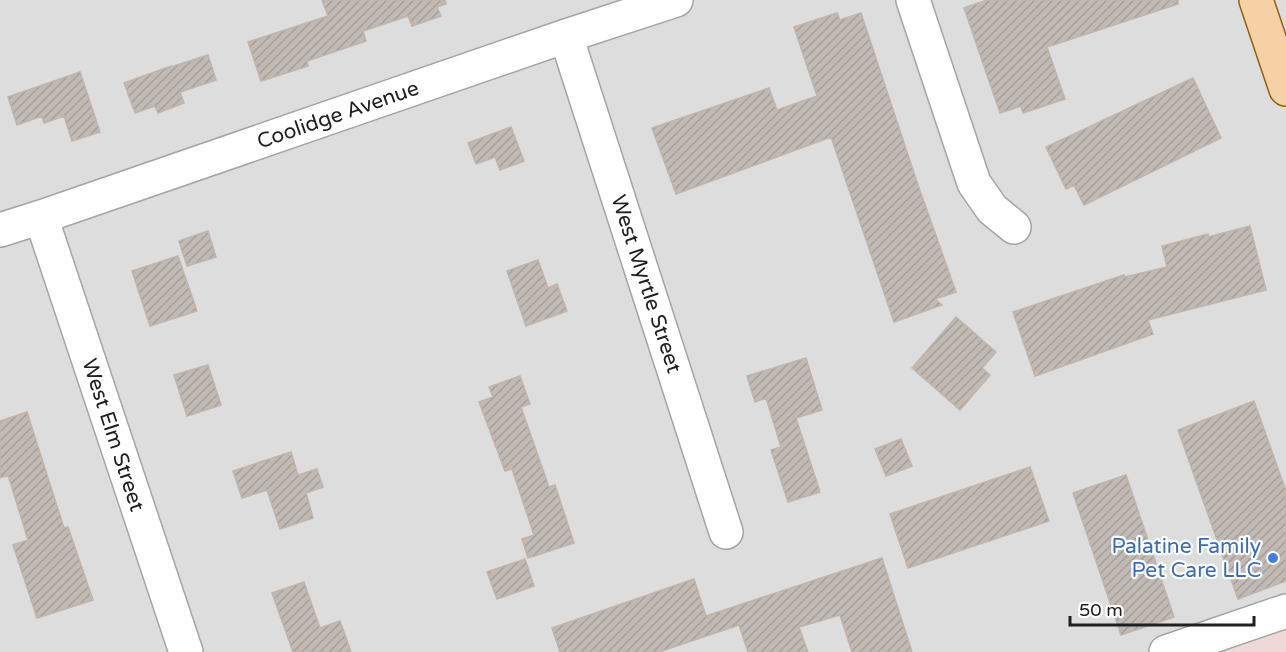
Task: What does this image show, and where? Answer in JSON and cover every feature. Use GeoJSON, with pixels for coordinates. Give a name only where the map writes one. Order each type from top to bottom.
{"type":"FeatureCollection","features":[{"type":"Feature","properties":{"kind":"main road"},"geometry":{"type":"LineString","coordinates":[[1256,0],[1281,56],[1286,89]]}},
{"type":"Feature","properties":{"kind":"street","name":"Coolidge Avenue"},"geometry":{"type":"LineString","coordinates":[[0,230],[676,0]]}},
{"type":"Feature","properties":{"kind":"street"},"geometry":{"type":"LineString","coordinates":[[914,0],[975,183],[992,209],[1014,227]]}},
{"type":"Feature","properties":{"kind":"street","name":"West Myrtle Street"},"geometry":{"type":"LineString","coordinates":[[566,36],[726,532]]}},
{"type":"Feature","properties":{"kind":"street","name":"West Elm Street"},"geometry":{"type":"LineString","coordinates":[[40,217],[186,652]]}},
{"type":"Feature","properties":{"kind":"street"},"geometry":{"type":"LineString","coordinates":[[1166,652],[1286,611]]}},
{"type":"Feature","properties":{"kind":"shaded area"},"geometry":{"type":"Polygon","coordinates":[[[0,0],[1286,0],[1286,611],[1166,652],[0,652],[0,0]]]}},
{"type":"Feature","properties":{"kind":"shaded area"},"geometry":{"type":"Polygon","coordinates":[[[1286,611],[1286,652],[1166,652],[1286,611]]]}},
{"type":"Feature","properties":{"kind":"building"},"geometry":{"type":"Polygon","coordinates":[[[322,0],[445,0],[446,4],[437,7],[441,16],[412,26],[408,16],[363,31],[366,41],[307,61],[308,66],[261,81],[248,42],[328,16],[322,0]]]}},
{"type":"Feature","properties":{"kind":"building"},"geometry":{"type":"Polygon","coordinates":[[[987,0],[1178,0],[1178,4],[1047,47],[1065,99],[1023,113],[1021,106],[1000,113],[964,8],[987,0]]]}},
{"type":"Feature","properties":{"kind":"building"},"geometry":{"type":"Polygon","coordinates":[[[837,13],[840,20],[861,13],[956,292],[935,299],[942,305],[894,322],[831,137],[676,194],[652,128],[769,88],[777,110],[817,96],[794,27],[837,13]]]}},
{"type":"Feature","properties":{"kind":"building"},"geometry":{"type":"Polygon","coordinates":[[[208,55],[216,80],[180,92],[184,103],[158,113],[155,106],[135,113],[124,83],[208,55]]]}},
{"type":"Feature","properties":{"kind":"building"},"geometry":{"type":"Polygon","coordinates":[[[80,72],[100,132],[72,141],[64,116],[44,123],[42,116],[17,125],[8,97],[80,72]]]}},
{"type":"Feature","properties":{"kind":"building"},"geometry":{"type":"Polygon","coordinates":[[[1193,78],[1221,138],[1084,205],[1074,185],[1066,189],[1046,147],[1193,78]]]}},
{"type":"Feature","properties":{"kind":"building"},"geometry":{"type":"Polygon","coordinates":[[[511,127],[524,161],[500,170],[495,157],[476,164],[468,143],[511,127]]]}},
{"type":"Feature","properties":{"kind":"building"},"geometry":{"type":"Polygon","coordinates":[[[1250,226],[1266,290],[1148,320],[1153,334],[1035,376],[1013,312],[1124,275],[1125,277],[1167,267],[1162,246],[1250,226]]]}},
{"type":"Feature","properties":{"kind":"building"},"geometry":{"type":"Polygon","coordinates":[[[208,231],[216,257],[187,266],[179,241],[208,231]]]}},
{"type":"Feature","properties":{"kind":"building"},"geometry":{"type":"Polygon","coordinates":[[[178,256],[197,311],[150,326],[132,271],[178,256]]]}},
{"type":"Feature","properties":{"kind":"building"},"geometry":{"type":"Polygon","coordinates":[[[538,260],[548,288],[557,284],[567,311],[526,326],[507,271],[538,260]]]}},
{"type":"Feature","properties":{"kind":"building"},"geometry":{"type":"Polygon","coordinates":[[[956,317],[996,352],[982,368],[990,375],[960,410],[912,368],[956,317]]]}},
{"type":"Feature","properties":{"kind":"building"},"geometry":{"type":"Polygon","coordinates":[[[806,358],[822,410],[796,418],[820,492],[788,502],[771,450],[781,447],[766,398],[755,402],[747,376],[806,358]]]}},
{"type":"Feature","properties":{"kind":"building"},"geometry":{"type":"Polygon","coordinates":[[[208,365],[221,405],[187,416],[174,375],[208,365]]]}},
{"type":"Feature","properties":{"kind":"building"},"geometry":{"type":"Polygon","coordinates":[[[520,376],[530,404],[521,407],[549,487],[555,485],[574,543],[528,558],[522,539],[534,535],[512,469],[505,471],[479,402],[493,397],[489,387],[520,376]]]}},
{"type":"Feature","properties":{"kind":"building"},"geometry":{"type":"Polygon","coordinates":[[[1254,401],[1286,491],[1286,581],[1238,599],[1178,430],[1254,401]]]}},
{"type":"Feature","properties":{"kind":"building"},"geometry":{"type":"Polygon","coordinates":[[[27,412],[64,528],[68,527],[93,600],[37,618],[13,545],[28,540],[8,475],[0,478],[0,421],[27,412]]]}},
{"type":"Feature","properties":{"kind":"building"},"geometry":{"type":"Polygon","coordinates":[[[901,439],[912,466],[886,476],[875,449],[901,439]]]}},
{"type":"Feature","properties":{"kind":"building"},"geometry":{"type":"Polygon","coordinates":[[[291,452],[298,475],[317,469],[323,487],[306,493],[313,518],[280,529],[267,490],[242,498],[233,471],[291,452]]]}},
{"type":"Feature","properties":{"kind":"building"},"geometry":{"type":"Polygon","coordinates":[[[1030,467],[1049,521],[908,568],[890,514],[1030,467]]]}},
{"type":"Feature","properties":{"kind":"building"},"geometry":{"type":"Polygon","coordinates":[[[1126,475],[1174,617],[1121,635],[1073,493],[1126,475]]]}},
{"type":"Feature","properties":{"kind":"building"},"geometry":{"type":"Polygon","coordinates":[[[882,558],[912,652],[852,652],[840,615],[799,627],[808,652],[748,652],[739,625],[659,652],[560,652],[552,628],[694,579],[706,616],[882,558]]]}},
{"type":"Feature","properties":{"kind":"building"},"geometry":{"type":"Polygon","coordinates":[[[525,559],[534,586],[497,599],[487,572],[525,559]]]}},
{"type":"Feature","properties":{"kind":"building"},"geometry":{"type":"Polygon","coordinates":[[[304,582],[320,628],[340,621],[351,652],[293,652],[272,593],[304,582]]]}},
{"type":"Feature","properties":{"kind":"place","name":"Palatine Family Pet Care LLC"},"geometry":{"type":"Point","coordinates":[1273,558]}}]}
